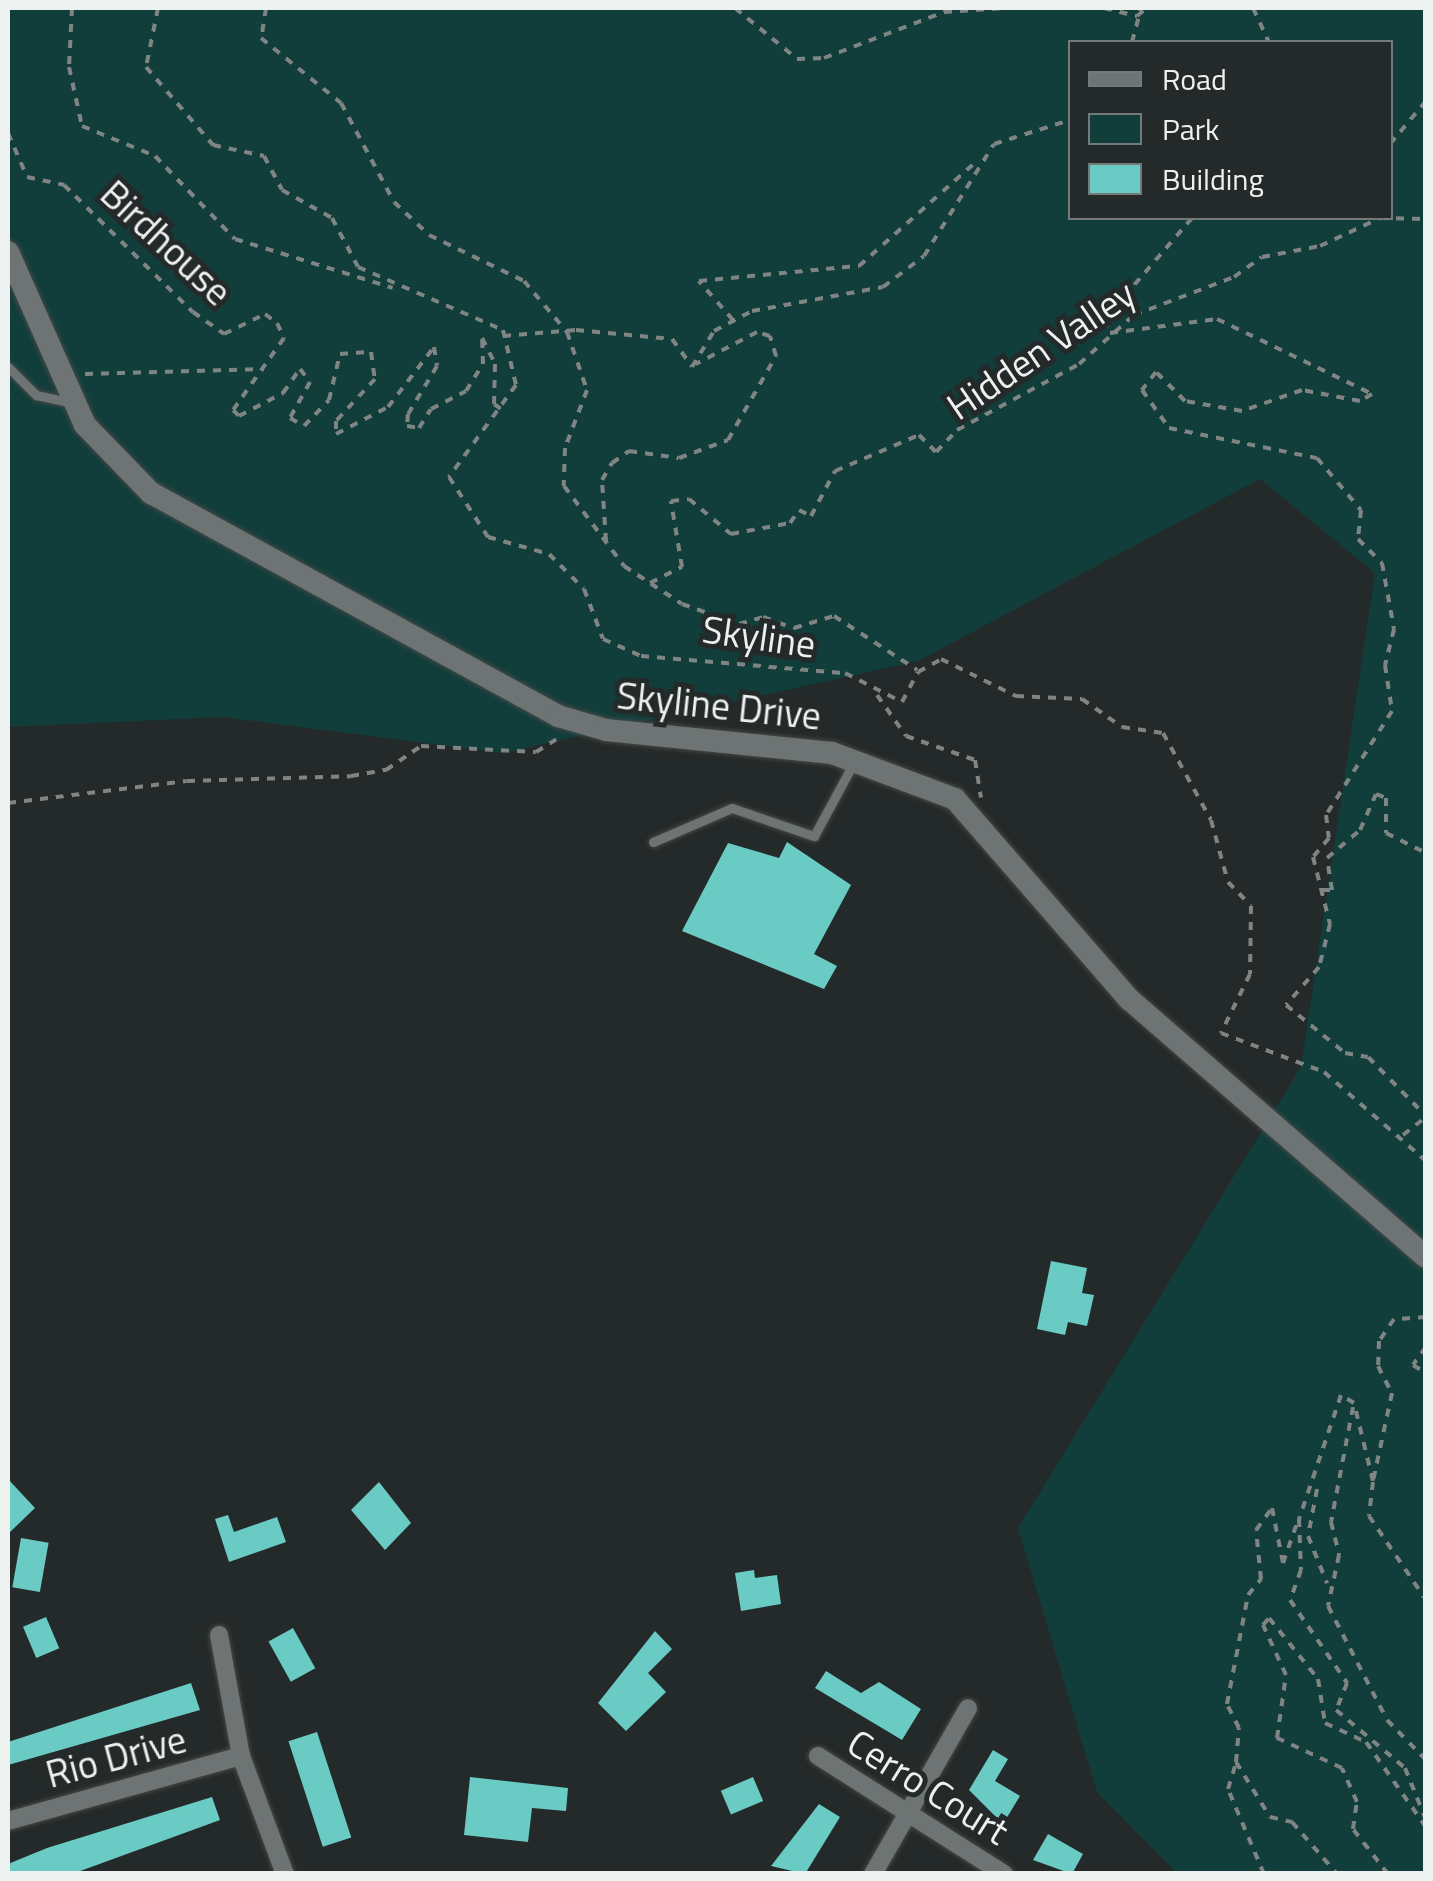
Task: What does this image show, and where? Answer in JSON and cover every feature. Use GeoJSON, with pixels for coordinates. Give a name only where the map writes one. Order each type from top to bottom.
{"type":"FeatureCollection","features":[{"type":"Feature","properties":{"kind":"street","name":"Skyline Drive"},"geometry":{"type":"LineString","coordinates":[[8,252],[76,403],[108,452],[194,520],[506,693],[581,724],[855,759],[971,812],[1129,1000],[1426,1258]]}},
{"type":"Feature","properties":{"kind":"street"},"geometry":{"type":"LineString","coordinates":[[219,1634],[242,1756],[285,1874]]}},
{"type":"Feature","properties":{"kind":"street"},"geometry":{"type":"LineString","coordinates":[[873,1874],[968,1708]]}},
{"type":"Feature","properties":{"kind":"street","name":"Rio Drive"},"geometry":{"type":"LineString","coordinates":[[8,1820],[242,1756]]}},
{"type":"Feature","properties":{"kind":"street","name":"Cerro Court"},"geometry":{"type":"LineString","coordinates":[[818,1756],[1004,1874]]}},
{"type":"Feature","properties":{"kind":"lane"},"geometry":{"type":"LineString","coordinates":[[8,367],[36,396],[76,403]]}},
{"type":"Feature","properties":{"kind":"lane"},"geometry":{"type":"LineString","coordinates":[[654,842],[732,808],[814,836],[855,759]]}},
{"type":"Feature","properties":{"kind":"path","name":"Birdhouse"},"geometry":{"type":"LineString","coordinates":[[72,8],[69,66],[82,126],[155,156],[235,239],[400,290]]}},
{"type":"Feature","properties":{"kind":"path"},"geometry":{"type":"LineString","coordinates":[[158,8],[143,54],[154,80],[214,146],[270,161],[282,190],[332,218],[352,261],[400,290],[498,321],[516,385],[504,410]]}},
{"type":"Feature","properties":{"kind":"path"},"geometry":{"type":"LineString","coordinates":[[266,8],[260,38],[341,104],[394,202],[429,235],[524,281],[567,332],[587,390],[565,448],[564,486],[607,544],[650,583],[740,624],[763,617],[794,628],[834,616],[891,645],[918,672]]}},
{"type":"Feature","properties":{"kind":"path"},"geometry":{"type":"LineString","coordinates":[[735,8],[797,59],[824,58],[944,12],[1006,8]]}},
{"type":"Feature","properties":{"kind":"path"},"geometry":{"type":"LineString","coordinates":[[1104,8],[1137,16]]}},
{"type":"Feature","properties":{"kind":"path"},"geometry":{"type":"LineString","coordinates":[[1132,40],[1137,16],[1144,8]]}},
{"type":"Feature","properties":{"kind":"path"},"geometry":{"type":"LineString","coordinates":[[1253,8],[1267,40]]}},
{"type":"Feature","properties":{"kind":"path"},"geometry":{"type":"LineString","coordinates":[[1393,140],[1426,101]]}},
{"type":"Feature","properties":{"kind":"path"},"geometry":{"type":"LineString","coordinates":[[733,320],[699,281],[860,266],[994,144],[1068,121]]}},
{"type":"Feature","properties":{"kind":"path","name":"Birdhouse"},"geometry":{"type":"LineString","coordinates":[[8,133],[27,177],[64,185],[193,312],[224,334],[265,314],[277,323],[284,338],[233,410],[239,416],[283,393],[300,369],[310,382],[290,418],[304,426],[329,400],[340,354],[371,352],[375,379],[336,420],[336,434],[388,406],[434,346],[437,366],[408,414],[406,426],[420,428],[430,409],[466,391],[483,364],[477,343],[490,339],[494,404],[504,410]]}},
{"type":"Feature","properties":{"kind":"path"},"geometry":{"type":"LineString","coordinates":[[692,367],[733,320],[883,287],[924,256],[981,158]]}},
{"type":"Feature","properties":{"kind":"path","name":"Hidden Valley"},"geometry":{"type":"LineString","coordinates":[[1393,218],[1426,219]]}},
{"type":"Feature","properties":{"kind":"path"},"geometry":{"type":"LineString","coordinates":[[1190,220],[1104,320],[1110,333],[1217,319],[1372,394],[1360,401],[1302,390],[1242,411],[1185,401],[1156,372],[1142,380],[1168,428],[1317,458],[1360,510],[1358,539],[1382,563],[1394,629],[1385,665],[1392,711],[1326,815],[1330,838],[1314,857],[1330,924],[1318,967],[1286,1005],[1345,1053],[1368,1057],[1426,1117],[1403,1135]]}},
{"type":"Feature","properties":{"kind":"path","name":"Hidden Valley"},"geometry":{"type":"LineString","coordinates":[[650,583],[682,568],[671,501],[689,499],[730,534],[761,532],[774,519],[790,523],[798,510],[811,516],[835,471],[919,435],[936,452],[957,430],[1079,364],[1110,333],[1262,256],[1320,246],[1376,220]]}},
{"type":"Feature","properties":{"kind":"path"},"geometry":{"type":"LineString","coordinates":[[503,336],[567,332],[672,339],[692,367]]}},
{"type":"Feature","properties":{"kind":"path"},"geometry":{"type":"LineString","coordinates":[[607,544],[602,480],[612,463],[629,451],[679,458],[728,440],[776,356],[770,336],[757,332],[692,367]]}},
{"type":"Feature","properties":{"kind":"path"},"geometry":{"type":"LineString","coordinates":[[65,375],[264,369]]}},
{"type":"Feature","properties":{"kind":"path","name":"Skyline"},"geometry":{"type":"LineString","coordinates":[[504,410],[453,469],[456,497],[501,547],[549,554],[584,589],[593,625],[613,646],[845,674],[877,695]]}},
{"type":"Feature","properties":{"kind":"path"},"geometry":{"type":"LineString","coordinates":[[877,695],[902,702],[918,672],[941,659],[1016,696],[1082,699],[1122,727],[1170,740],[1211,820],[1228,882],[1251,906],[1250,974],[1221,1033],[1324,1072],[1403,1135],[1426,1161]]}},
{"type":"Feature","properties":{"kind":"path"},"geometry":{"type":"LineString","coordinates":[[877,695],[906,736],[975,760],[985,786],[971,812]]}},
{"type":"Feature","properties":{"kind":"path"},"geometry":{"type":"LineString","coordinates":[[8,803],[187,780],[351,776],[386,770],[421,746],[536,752],[581,724]]}},
{"type":"Feature","properties":{"kind":"path"},"geometry":{"type":"LineString","coordinates":[[1322,890],[1332,890],[1327,858],[1360,830],[1376,794],[1386,798],[1386,832],[1426,853]]}},
{"type":"Feature","properties":{"kind":"path"},"geometry":{"type":"LineString","coordinates":[[1426,1317],[1394,1318],[1379,1341],[1378,1366],[1392,1393],[1369,1516],[1426,1600]]}},
{"type":"Feature","properties":{"kind":"path"},"geometry":{"type":"LineString","coordinates":[[1426,1347],[1413,1365],[1426,1373]]}},
{"type":"Feature","properties":{"kind":"path"},"geometry":{"type":"LineString","coordinates":[[1373,1481],[1354,1403],[1341,1396],[1308,1536],[1327,1583],[1328,1606],[1387,1720],[1426,1760]]}},
{"type":"Feature","properties":{"kind":"path"},"geometry":{"type":"LineString","coordinates":[[1327,1583],[1339,1555],[1331,1522],[1354,1403]]}},
{"type":"Feature","properties":{"kind":"path"},"geometry":{"type":"LineString","coordinates":[[1264,1874],[1228,1790],[1239,1728],[1227,1704],[1248,1595],[1261,1579],[1256,1530],[1272,1508],[1282,1563],[1317,1487]]}},
{"type":"Feature","properties":{"kind":"path"},"geometry":{"type":"LineString","coordinates":[[1299,1519],[1301,1570],[1290,1600],[1298,1623],[1347,1682],[1336,1710],[1405,1768],[1426,1820]]}},
{"type":"Feature","properties":{"kind":"path"},"geometry":{"type":"LineString","coordinates":[[1388,1874],[1354,1829],[1357,1802],[1342,1768],[1277,1738],[1286,1675],[1263,1625],[1269,1618],[1318,1679],[1324,1723],[1366,1742],[1426,1827]]}},
{"type":"Feature","properties":{"kind":"path"},"geometry":{"type":"LineString","coordinates":[[1236,1762],[1270,1817],[1292,1822],[1337,1874]]}},
{"type":"Feature","properties":{"kind":"green space"},"geometry":{"type":"Polygon","coordinates":[[[8,8],[1425,8],[1425,1873],[1177,1873],[1097,1792],[1018,1528],[1301,1067],[1375,573],[1260,479],[918,661],[502,753],[224,717],[8,727],[8,8]]]}},
{"type":"Feature","properties":{"kind":"building"},"geometry":{"type":"Polygon","coordinates":[[[787,842],[851,885],[814,954],[837,966],[824,989],[682,931],[728,843],[779,858],[787,842]]]}},
{"type":"Feature","properties":{"kind":"building"},"geometry":{"type":"Polygon","coordinates":[[[1051,1261],[1087,1268],[1082,1293],[1094,1295],[1087,1326],[1068,1322],[1065,1335],[1037,1329],[1051,1261]]]}},
{"type":"Feature","properties":{"kind":"building"},"geometry":{"type":"Polygon","coordinates":[[[8,1479],[35,1508],[8,1534],[8,1479]]]}},
{"type":"Feature","properties":{"kind":"building"},"geometry":{"type":"Polygon","coordinates":[[[379,1482],[411,1523],[385,1550],[351,1510],[379,1482]]]}},
{"type":"Feature","properties":{"kind":"building"},"geometry":{"type":"Polygon","coordinates":[[[228,1515],[234,1532],[277,1517],[286,1542],[229,1562],[215,1519],[228,1515]]]}},
{"type":"Feature","properties":{"kind":"building"},"geometry":{"type":"Polygon","coordinates":[[[21,1538],[49,1543],[40,1592],[12,1587],[21,1538]]]}},
{"type":"Feature","properties":{"kind":"building"},"geometry":{"type":"Polygon","coordinates":[[[754,1570],[755,1578],[777,1575],[781,1604],[741,1611],[735,1573],[754,1570]]]}},
{"type":"Feature","properties":{"kind":"building"},"geometry":{"type":"Polygon","coordinates":[[[46,1617],[59,1648],[36,1658],[23,1627],[46,1617]]]}},
{"type":"Feature","properties":{"kind":"building"},"geometry":{"type":"Polygon","coordinates":[[[293,1628],[315,1668],[291,1682],[269,1642],[293,1628]]]}},
{"type":"Feature","properties":{"kind":"building"},"geometry":{"type":"Polygon","coordinates":[[[655,1631],[672,1649],[648,1673],[666,1692],[626,1731],[598,1703],[655,1631]]]}},
{"type":"Feature","properties":{"kind":"building"},"geometry":{"type":"Polygon","coordinates":[[[826,1671],[861,1693],[879,1682],[921,1709],[902,1740],[815,1688],[826,1671]]]}},
{"type":"Feature","properties":{"kind":"building"},"geometry":{"type":"Polygon","coordinates":[[[191,1683],[200,1710],[8,1765],[8,1742],[191,1683]]]}},
{"type":"Feature","properties":{"kind":"building"},"geometry":{"type":"Polygon","coordinates":[[[317,1732],[351,1838],[323,1847],[288,1741],[317,1732]]]}},
{"type":"Feature","properties":{"kind":"building"},"geometry":{"type":"Polygon","coordinates":[[[993,1750],[1008,1759],[995,1781],[1020,1796],[1003,1824],[969,1790],[993,1750]]]}},
{"type":"Feature","properties":{"kind":"building"},"geometry":{"type":"Polygon","coordinates":[[[470,1777],[568,1788],[566,1811],[532,1808],[528,1842],[464,1835],[470,1777]]]}},
{"type":"Feature","properties":{"kind":"building"},"geometry":{"type":"Polygon","coordinates":[[[753,1777],[763,1801],[731,1815],[721,1791],[753,1777]]]}},
{"type":"Feature","properties":{"kind":"building"},"geometry":{"type":"Polygon","coordinates":[[[212,1797],[220,1820],[72,1874],[8,1874],[8,1864],[47,1848],[212,1797]]]}},
{"type":"Feature","properties":{"kind":"building"},"geometry":{"type":"Polygon","coordinates":[[[819,1804],[840,1817],[805,1874],[771,1866],[819,1804]]]}},
{"type":"Feature","properties":{"kind":"building"},"geometry":{"type":"Polygon","coordinates":[[[1048,1834],[1083,1854],[1072,1874],[1033,1860],[1048,1834]]]}}]}
